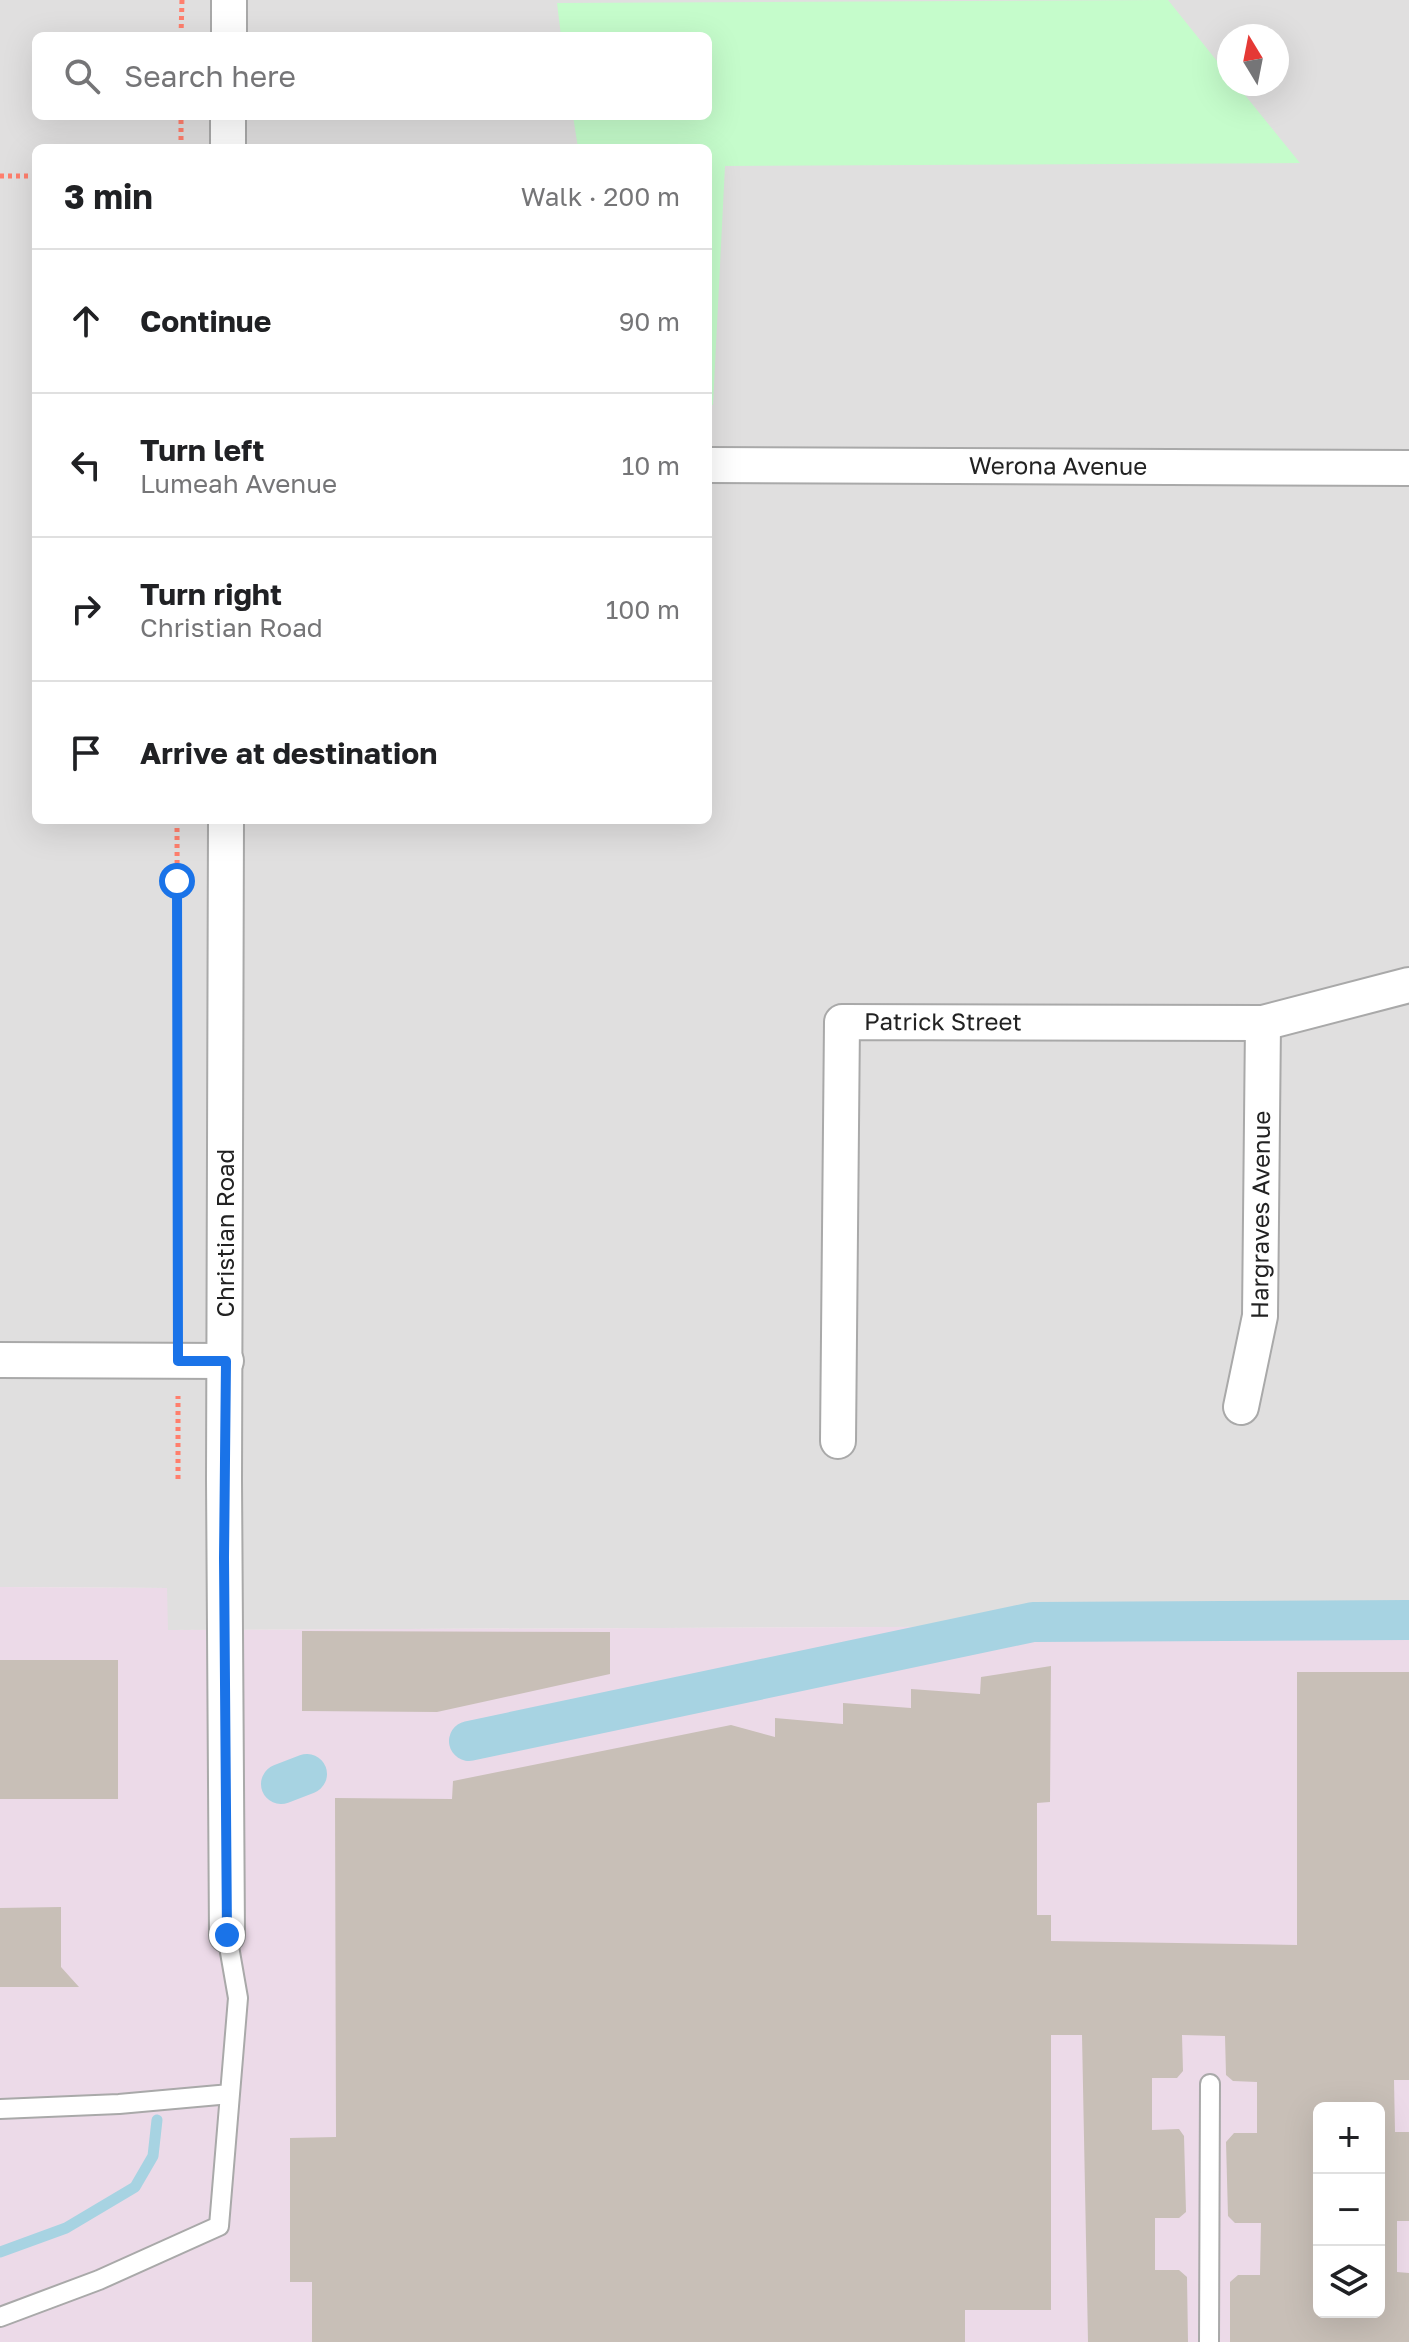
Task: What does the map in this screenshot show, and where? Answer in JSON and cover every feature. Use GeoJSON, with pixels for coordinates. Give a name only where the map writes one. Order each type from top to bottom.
{"type":"FeatureCollection","features":[{"type":"Feature","properties":{"kind":"street"},"geometry":{"type":"LineString","coordinates":[[229,0],[229,32]]}},
{"type":"Feature","properties":{"kind":"street"},"geometry":{"type":"LineString","coordinates":[[228,120],[228,144]]}},
{"type":"Feature","properties":{"kind":"street","name":"Werona Avenue"},"geometry":{"type":"LineString","coordinates":[[712,465],[1409,468]]}},
{"type":"Feature","properties":{"kind":"street","name":"Christian Road"},"geometry":{"type":"LineString","coordinates":[[226,824],[224,1511],[227,1935]]}},
{"type":"Feature","properties":{"kind":"street","name":"Patrick Street"},"geometry":{"type":"LineString","coordinates":[[838,1441],[842,1022],[1263,1023],[1409,985]]}},
{"type":"Feature","properties":{"kind":"street","name":"Hargraves Avenue"},"geometry":{"type":"LineString","coordinates":[[1241,1407],[1260,1316],[1263,1023]]}},
{"type":"Feature","properties":{"kind":"street"},"geometry":{"type":"LineString","coordinates":[[0,1360],[226,1361]]}},
{"type":"Feature","properties":{"kind":"lane"},"geometry":{"type":"LineString","coordinates":[[0,2317],[99,2280],[219,2226],[238,1998],[227,1935]]}},
{"type":"Feature","properties":{"kind":"lane"},"geometry":{"type":"LineString","coordinates":[[1209,2342],[1210,2084]]}},
{"type":"Feature","properties":{"kind":"lane"},"geometry":{"type":"LineString","coordinates":[[0,2109],[119,2104],[230,2094]]}},
{"type":"Feature","properties":{"kind":"path"},"geometry":{"type":"LineString","coordinates":[[181,32],[182,0]]}},
{"type":"Feature","properties":{"kind":"path"},"geometry":{"type":"LineString","coordinates":[[181,120],[181,144]]}},
{"type":"Feature","properties":{"kind":"path"},"geometry":{"type":"LineString","coordinates":[[0,176],[32,176]]}},
{"type":"Feature","properties":{"kind":"path"},"geometry":{"type":"LineString","coordinates":[[177,824],[178,1479]]}},
{"type":"Feature","properties":{"kind":"shaded area"},"geometry":{"type":"Polygon","coordinates":[[[0,0],[1409,0],[1409,1625],[167,1630],[167,1588],[0,1587],[0,0]]]}},
{"type":"Feature","properties":{"kind":"shaded area"},"geometry":{"type":"Polygon","coordinates":[[[0,1587],[167,1588],[168,1630],[1409,1625],[1409,2342],[0,2342],[0,1587]]]}},
{"type":"Feature","properties":{"kind":"green space"},"geometry":{"type":"Polygon","coordinates":[[[1168,0],[1217,61],[1217,96],[1246,96],[1300,163],[725,166],[713,405],[712,144],[577,144],[574,120],[712,120],[712,32],[561,32],[557,3],[1168,0]]]}},
{"type":"Feature","properties":{"kind":"building"},"geometry":{"type":"Polygon","coordinates":[[[302,1631],[610,1632],[610,1674],[437,1712],[302,1711],[302,1631]]]}},
{"type":"Feature","properties":{"kind":"building"},"geometry":{"type":"Polygon","coordinates":[[[0,1660],[118,1660],[118,1799],[0,1799],[0,1660]]]}},
{"type":"Feature","properties":{"kind":"building"},"geometry":{"type":"Polygon","coordinates":[[[1051,1666],[1050,1802],[1037,1803],[1037,1915],[1051,1915],[1051,1941],[1297,1945],[1297,1672],[1409,1672],[1409,2080],[1394,2080],[1395,2132],[1409,2132],[1409,2221],[1397,2221],[1397,2272],[1409,2273],[1409,2342],[1230,2342],[1230,2282],[1238,2275],[1260,2275],[1261,2223],[1235,2223],[1228,2216],[1226,2142],[1234,2133],[1257,2133],[1257,2082],[1233,2081],[1226,2075],[1225,2036],[1182,2035],[1183,2071],[1177,2078],[1152,2078],[1152,2130],[1179,2129],[1184,2136],[1186,2212],[1179,2218],[1155,2218],[1155,2270],[1179,2270],[1187,2277],[1188,2342],[1088,2342],[1082,2035],[1051,2035],[1051,2310],[965,2310],[965,2342],[312,2342],[312,2282],[290,2282],[290,2138],[336,2137],[335,1798],[452,1799],[453,1781],[731,1725],[775,1737],[775,1718],[843,1724],[843,1703],[911,1708],[911,1689],[980,1694],[981,1677],[1051,1666]]]}},
{"type":"Feature","properties":{"kind":"building"},"geometry":{"type":"Polygon","coordinates":[[[61,1907],[61,1967],[79,1987],[0,1987],[0,1908],[61,1907]]]}},
{"type":"Feature","properties":{"kind":"waterway"},"geometry":{"type":"LineString","coordinates":[[469,1741],[1033,1622],[1409,1620]]}},
{"type":"Feature","properties":{"kind":"waterway"},"geometry":{"type":"LineString","coordinates":[[281,1784],[307,1774]]}},
{"type":"Feature","properties":{"kind":"waterway"},"geometry":{"type":"LineString","coordinates":[[0,2252],[66,2228],[135,2187],[153,2156],[157,2120]]}},
{"type":"Feature","properties":{"kind":"route"},"geometry":{"type":"LineString","coordinates":[[177,881],[178,1361],[226,1361],[227,1935]]}}]}
